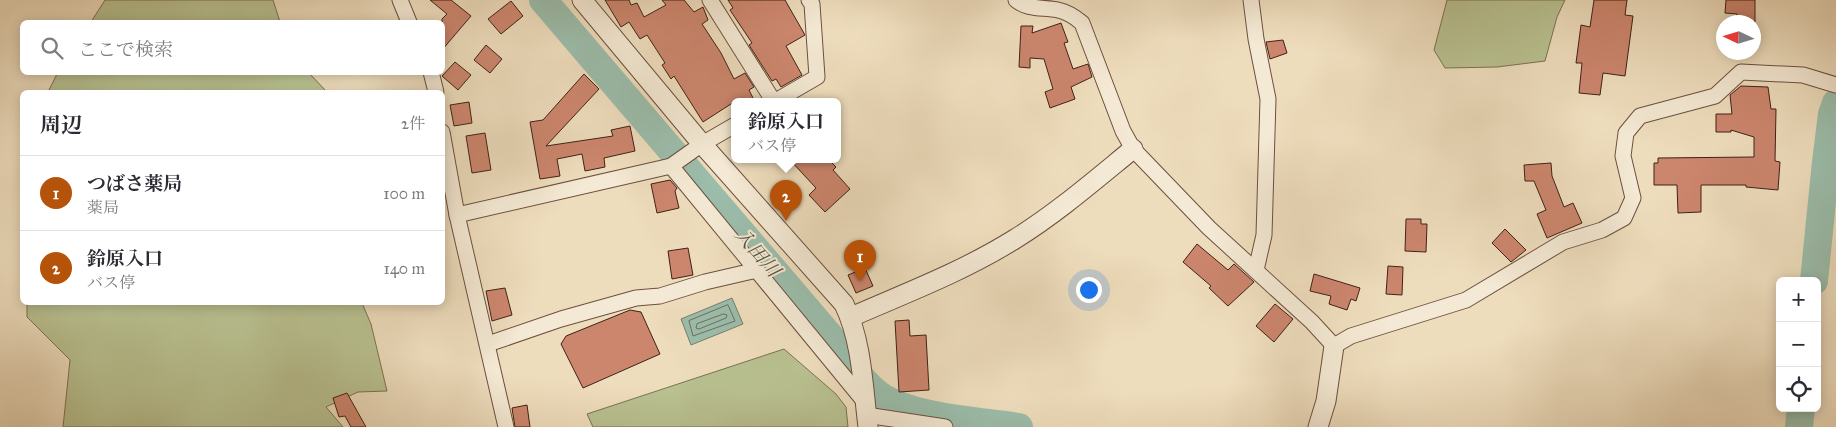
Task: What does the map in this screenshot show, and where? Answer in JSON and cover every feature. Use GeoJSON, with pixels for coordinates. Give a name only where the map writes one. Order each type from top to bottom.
{"type":"FeatureCollection","features":[{"type":"Feature","properties":{"kind":"street"},"geometry":{"type":"LineString","coordinates":[[400,0],[408,20]]}},
{"type":"Feature","properties":{"kind":"street"},"geometry":{"type":"LineString","coordinates":[[710,0],[771,98]]}},
{"type":"Feature","properties":{"kind":"street"},"geometry":{"type":"LineString","coordinates":[[781,98],[817,77],[812,4],[809,0]]}},
{"type":"Feature","properties":{"kind":"street"},"geometry":{"type":"LineString","coordinates":[[1016,0],[1026,6],[1060,10],[1082,23],[1123,131],[1133,149],[1209,228],[1312,322],[1334,346]]}},
{"type":"Feature","properties":{"kind":"street"},"geometry":{"type":"LineString","coordinates":[[1251,0],[1256,39],[1268,99],[1264,235],[1256,270]]}},
{"type":"Feature","properties":{"kind":"street"},"geometry":{"type":"LineString","coordinates":[[584,1],[696,148],[834,292],[850,317],[859,356],[866,414]]}},
{"type":"Feature","properties":{"kind":"street"},"geometry":{"type":"LineString","coordinates":[[1334,346],[1352,336],[1466,300],[1563,242],[1602,230],[1624,218],[1633,198],[1623,156],[1626,132],[1640,116],[1715,96],[1741,72],[1803,75],[1836,85]]}},
{"type":"Feature","properties":{"kind":"street"},"geometry":{"type":"LineString","coordinates":[[432,75],[436,90]]}},
{"type":"Feature","properties":{"kind":"street"},"geometry":{"type":"LineString","coordinates":[[456,215],[674,164],[696,148],[731,127]]}},
{"type":"Feature","properties":{"kind":"street"},"geometry":{"type":"LineString","coordinates":[[850,317],[947,275],[1015,239],[1063,206],[1133,149]]}},
{"type":"Feature","properties":{"kind":"street"},"geometry":{"type":"LineString","coordinates":[[445,150],[456,215],[488,344],[506,427]]}},
{"type":"Feature","properties":{"kind":"street"},"geometry":{"type":"LineString","coordinates":[[674,164],[866,414],[945,427]]}},
{"type":"Feature","properties":{"kind":"street"},"geometry":{"type":"LineString","coordinates":[[488,344],[561,319],[626,301],[660,296],[757,270]]}},
{"type":"Feature","properties":{"kind":"street"},"geometry":{"type":"LineString","coordinates":[[1318,427],[1326,401],[1334,346]]}},
{"type":"Feature","properties":{"kind":"shaded area"},"geometry":{"type":"Polygon","coordinates":[[[105,0],[273,0],[279,20],[92,20],[105,0]]]}},
{"type":"Feature","properties":{"kind":"shaded area"},"geometry":{"type":"Polygon","coordinates":[[[1447,0],[1565,0],[1557,17],[1545,61],[1497,67],[1445,68],[1434,50],[1447,0]]]}},
{"type":"Feature","properties":{"kind":"shaded area"},"geometry":{"type":"Polygon","coordinates":[[[56,75],[311,75],[325,90],[49,90],[56,75]]]}},
{"type":"Feature","properties":{"kind":"shaded area"},"geometry":{"type":"Polygon","coordinates":[[[27,305],[363,305],[371,324],[387,391],[358,392],[326,407],[343,427],[63,427],[70,360],[27,317],[27,305]]]}},
{"type":"Feature","properties":{"kind":"shaded area"},"geometry":{"type":"Polygon","coordinates":[[[784,349],[836,394],[846,407],[848,427],[593,427],[587,414],[784,349]]]}},
{"type":"Feature","properties":{"kind":"water"},"geometry":{"type":"Polygon","coordinates":[[[732,298],[743,324],[691,345],[681,319],[732,298]]]}},
{"type":"Feature","properties":{"kind":"building"},"geometry":{"type":"Polygon","coordinates":[[[430,0],[451,0],[471,16],[445,46],[445,20],[442,19],[447,14],[430,0]]]}},
{"type":"Feature","properties":{"kind":"building"},"geometry":{"type":"Polygon","coordinates":[[[605,0],[629,0],[631,5],[637,3],[644,17],[666,5],[662,0],[684,0],[694,12],[703,7],[708,20],[702,24],[721,53],[734,79],[745,73],[754,87],[749,90],[753,98],[731,98],[731,104],[703,122],[674,76],[671,79],[662,65],[665,63],[647,35],[640,39],[629,22],[621,27],[605,0]]]}},
{"type":"Feature","properties":{"kind":"building"},"geometry":{"type":"Polygon","coordinates":[[[728,0],[785,0],[805,35],[786,46],[802,75],[781,87],[776,79],[772,81],[749,45],[752,43],[730,10],[733,8],[728,0]]]}},
{"type":"Feature","properties":{"kind":"building"},"geometry":{"type":"Polygon","coordinates":[[[1594,0],[1627,0],[1625,15],[1633,16],[1625,76],[1603,73],[1600,95],[1579,93],[1582,63],[1576,63],[1581,25],[1590,27],[1594,0]]]}},
{"type":"Feature","properties":{"kind":"building"},"geometry":{"type":"Polygon","coordinates":[[[1726,0],[1755,0],[1755,15],[1725,13],[1726,0]]]}},
{"type":"Feature","properties":{"kind":"building"},"geometry":{"type":"Polygon","coordinates":[[[511,1],[523,16],[501,34],[488,19],[511,1]]]}},
{"type":"Feature","properties":{"kind":"building"},"geometry":{"type":"Polygon","coordinates":[[[1061,23],[1068,42],[1064,43],[1073,69],[1088,64],[1092,77],[1071,87],[1075,99],[1050,108],[1045,92],[1053,89],[1044,59],[1030,58],[1030,68],[1019,67],[1021,26],[1033,26],[1032,33],[1061,23]]]}},
{"type":"Feature","properties":{"kind":"building"},"geometry":{"type":"Polygon","coordinates":[[[1283,40],[1287,53],[1270,59],[1266,42],[1283,40]]]}},
{"type":"Feature","properties":{"kind":"building"},"geometry":{"type":"Polygon","coordinates":[[[486,45],[502,59],[490,73],[474,60],[486,45]]]}},
{"type":"Feature","properties":{"kind":"building"},"geometry":{"type":"Polygon","coordinates":[[[455,62],[471,75],[458,90],[442,76],[445,75],[455,62]]]}},
{"type":"Feature","properties":{"kind":"building"},"geometry":{"type":"Polygon","coordinates":[[[584,74],[599,89],[546,146],[613,136],[611,130],[630,126],[635,151],[604,158],[605,167],[585,171],[582,154],[557,159],[560,176],[540,179],[530,122],[543,120],[584,74]]]}},
{"type":"Feature","properties":{"kind":"building"},"geometry":{"type":"Polygon","coordinates":[[[1741,86],[1768,87],[1771,109],[1776,109],[1775,161],[1780,162],[1778,190],[1746,187],[1746,185],[1701,185],[1701,212],[1678,213],[1677,185],[1654,185],[1654,163],[1658,163],[1658,158],[1754,157],[1754,137],[1731,130],[1731,132],[1716,132],[1716,114],[1732,114],[1730,95],[1741,86]]]}},
{"type":"Feature","properties":{"kind":"building"},"geometry":{"type":"Polygon","coordinates":[[[469,102],[472,123],[454,126],[450,105],[469,102]]]}},
{"type":"Feature","properties":{"kind":"building"},"geometry":{"type":"Polygon","coordinates":[[[485,133],[491,170],[472,173],[466,136],[485,133]]]}},
{"type":"Feature","properties":{"kind":"building"},"geometry":{"type":"Polygon","coordinates":[[[793,163],[832,163],[836,167],[833,170],[850,189],[825,212],[809,195],[816,188],[793,163]]]}},
{"type":"Feature","properties":{"kind":"building"},"geometry":{"type":"Polygon","coordinates":[[[1551,163],[1552,176],[1564,207],[1573,203],[1582,223],[1547,238],[1537,214],[1546,210],[1534,181],[1525,181],[1524,165],[1551,163]]]}},
{"type":"Feature","properties":{"kind":"building"},"geometry":{"type":"Polygon","coordinates":[[[670,180],[677,188],[675,191],[679,208],[657,213],[651,184],[670,180]]]}},
{"type":"Feature","properties":{"kind":"building"},"geometry":{"type":"Polygon","coordinates":[[[1406,219],[1421,219],[1421,224],[1427,224],[1426,252],[1405,251],[1406,219]]]}},
{"type":"Feature","properties":{"kind":"building"},"geometry":{"type":"Polygon","coordinates":[[[1505,229],[1526,250],[1511,262],[1492,243],[1505,229]]]}},
{"type":"Feature","properties":{"kind":"building"},"geometry":{"type":"Polygon","coordinates":[[[1197,244],[1228,270],[1234,264],[1254,282],[1228,306],[1209,288],[1211,286],[1183,262],[1197,244]]]}},
{"type":"Feature","properties":{"kind":"building"},"geometry":{"type":"Polygon","coordinates":[[[688,248],[693,275],[672,279],[668,251],[688,248]]]}},
{"type":"Feature","properties":{"kind":"building"},"geometry":{"type":"Polygon","coordinates":[[[1388,266],[1403,267],[1402,295],[1386,294],[1388,266]]]}},
{"type":"Feature","properties":{"kind":"building"},"geometry":{"type":"Polygon","coordinates":[[[865,268],[873,286],[856,293],[848,275],[865,268]]]}},
{"type":"Feature","properties":{"kind":"building"},"geometry":{"type":"Polygon","coordinates":[[[1314,274],[1360,288],[1356,301],[1351,299],[1347,310],[1329,304],[1331,296],[1310,291],[1314,274]]]}},
{"type":"Feature","properties":{"kind":"building"},"geometry":{"type":"Polygon","coordinates":[[[505,288],[512,315],[492,321],[486,291],[505,288]]]}},
{"type":"Feature","properties":{"kind":"building"},"geometry":{"type":"Polygon","coordinates":[[[1275,304],[1293,319],[1274,342],[1256,326],[1275,304]]]}},
{"type":"Feature","properties":{"kind":"building"},"geometry":{"type":"Polygon","coordinates":[[[630,310],[641,312],[660,354],[583,388],[561,344],[566,336],[630,310]]]}},
{"type":"Feature","properties":{"kind":"building"},"geometry":{"type":"Polygon","coordinates":[[[909,320],[910,336],[926,335],[929,390],[899,392],[895,321],[909,320]]]}},
{"type":"Feature","properties":{"kind":"building"},"geometry":{"type":"Polygon","coordinates":[[[347,393],[366,427],[351,427],[345,416],[339,417],[333,398],[347,393]]]}},
{"type":"Feature","properties":{"kind":"building"},"geometry":{"type":"Polygon","coordinates":[[[527,405],[530,427],[515,427],[512,408],[527,405]]]}},
{"type":"Feature","properties":{"kind":"waterway","name":"入田川"},"geometry":{"type":"LineString","coordinates":[[543,0],[829,335],[869,386],[884,398],[914,410],[1019,427]]}},
{"type":"Feature","properties":{"kind":"waterway"},"geometry":{"type":"LineString","coordinates":[[1814,277],[1826,162],[1832,114],[1836,103]]}},
{"type":"Feature","properties":{"kind":"waterway"},"geometry":{"type":"LineString","coordinates":[[1799,427],[1801,412]]}},
{"type":"Feature","properties":{"kind":"place","name":"鈴原入口"},"geometry":{"type":"Point","coordinates":[786,221]}},
{"type":"Feature","properties":{"kind":"place","name":"つばさ薬局"},"geometry":{"type":"Point","coordinates":[860,281]}}]}
